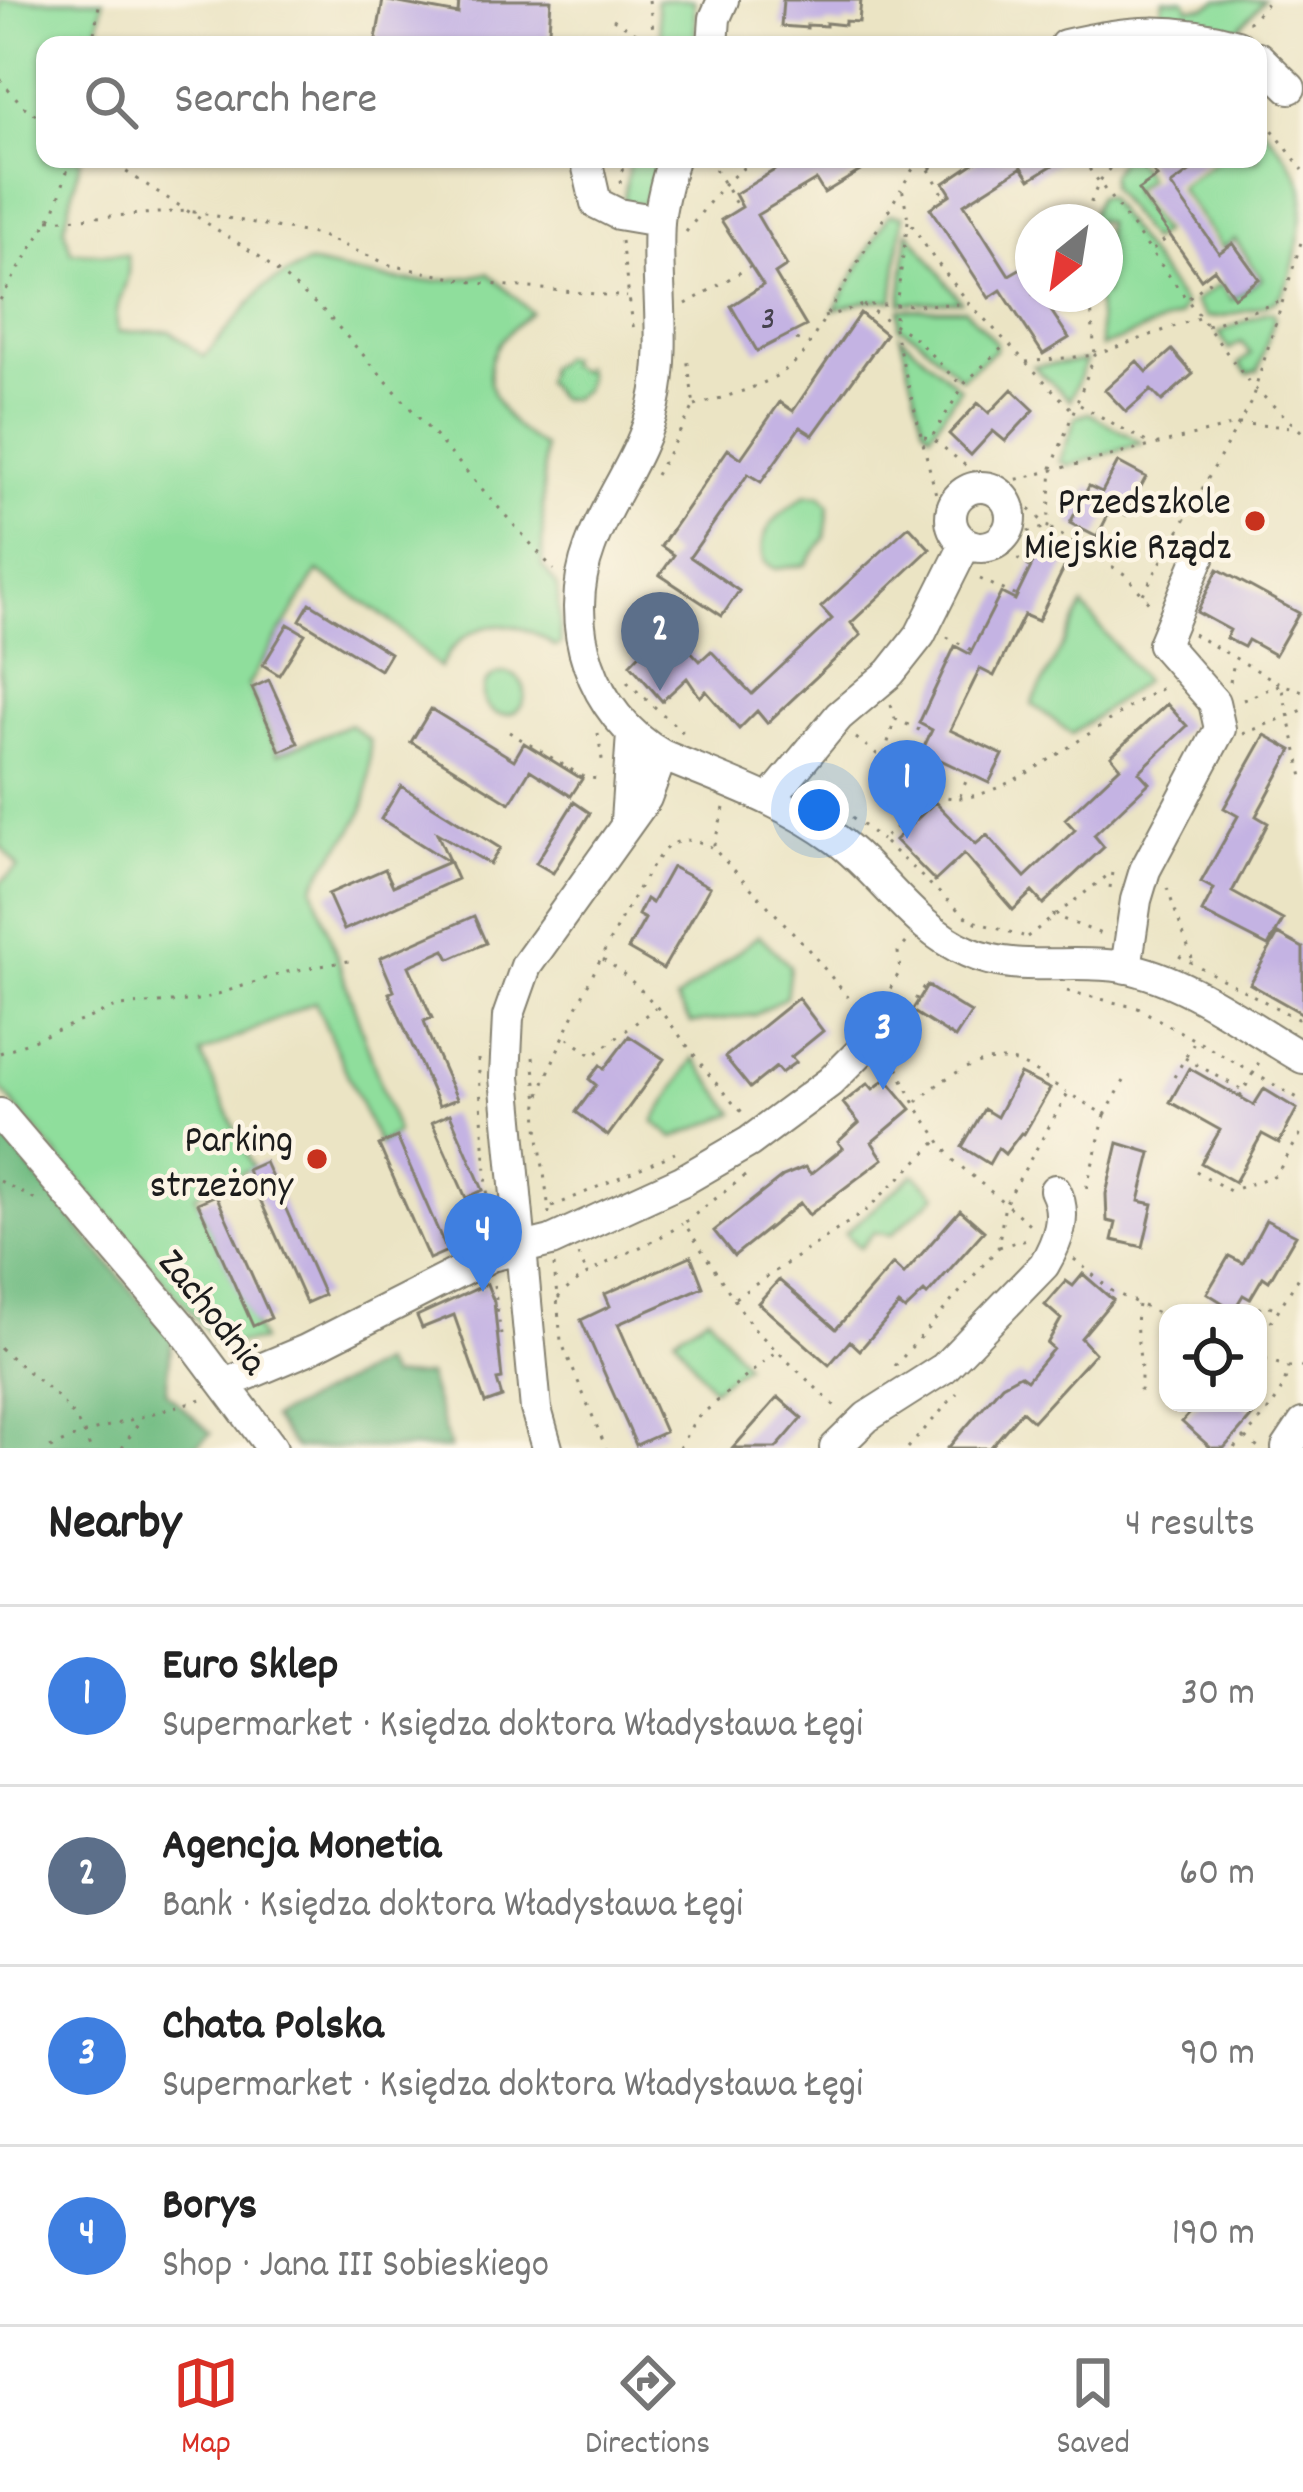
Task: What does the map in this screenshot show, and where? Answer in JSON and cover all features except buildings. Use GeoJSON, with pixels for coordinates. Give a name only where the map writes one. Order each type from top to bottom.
{"type":"FeatureCollection","features":[{"type":"Feature","properties":{"kind":"street"},"geometry":{"type":"LineString","coordinates":[[1102,36],[1150,30],[1184,36]]}},
{"type":"Feature","properties":{"kind":"street"},"geometry":{"type":"LineString","coordinates":[[1267,66],[1290,88]]}},
{"type":"Feature","properties":{"kind":"street"},"geometry":{"type":"LineString","coordinates":[[588,168],[596,203],[619,214],[672,219]]}},
{"type":"Feature","properties":{"kind":"street"},"geometry":{"type":"LineString","coordinates":[[673,168],[655,404],[639,451],[587,554],[579,610],[592,677],[616,717],[662,755],[770,799],[836,839],[918,919],[966,952],[994,961],[1119,950],[1303,1058]]}},
{"type":"Feature","properties":{"kind":"street"},"geometry":{"type":"LineString","coordinates":[[770,799],[839,716],[890,673],[920,635],[957,545]]}},
{"type":"Feature","properties":{"kind":"street"},"geometry":{"type":"LineString","coordinates":[[1119,950],[1145,870],[1220,729],[1214,703],[1186,669],[1167,632],[1200,556]]}},
{"type":"Feature","properties":{"kind":"street"},"geometry":{"type":"LineString","coordinates":[[626,821],[632,734]]}},
{"type":"Feature","properties":{"kind":"street"},"geometry":{"type":"LineString","coordinates":[[629,773],[662,755]]}},
{"type":"Feature","properties":{"kind":"street"},"geometry":{"type":"LineString","coordinates":[[548,1448],[536,1408],[534,1209],[505,1077],[508,1016],[526,966],[646,798],[662,755]]}},
{"type":"Feature","properties":{"kind":"street"},"geometry":{"type":"LineString","coordinates":[[225,1384],[306,1350],[491,1256],[537,1245],[682,1181],[753,1122],[830,1082],[879,1034]]}},
{"type":"Feature","properties":{"kind":"street","name":"Zachodnia"},"geometry":{"type":"LineString","coordinates":[[0,1114],[225,1384],[272,1448]]}},
{"type":"Feature","properties":{"kind":"street"},"geometry":{"type":"LineString","coordinates":[[845,1437],[944,1368],[1035,1276],[1055,1246],[1070,1192]]}},
{"type":"Feature","properties":{"kind":"street"},"geometry":{"type":"LineString","coordinates":[[1286,1448],[1303,1424]]}},
{"type":"Feature","properties":{"kind":"path"},"geometry":{"type":"LineString","coordinates":[[94,36],[100,0]]}},
{"type":"Feature","properties":{"kind":"path"},"geometry":{"type":"LineString","coordinates":[[650,0],[652,36]]}},
{"type":"Feature","properties":{"kind":"path"},"geometry":{"type":"LineString","coordinates":[[1239,36],[1270,0]]}},
{"type":"Feature","properties":{"kind":"path"},"geometry":{"type":"LineString","coordinates":[[613,20],[640,36]]}},
{"type":"Feature","properties":{"kind":"path"},"geometry":{"type":"LineString","coordinates":[[0,80],[36,115]]}},
{"type":"Feature","properties":{"kind":"path"},"geometry":{"type":"LineString","coordinates":[[1267,123],[1303,170]]}},
{"type":"Feature","properties":{"kind":"path"},"geometry":{"type":"LineString","coordinates":[[0,300],[49,220],[68,168]]}},
{"type":"Feature","properties":{"kind":"path"},"geometry":{"type":"LineString","coordinates":[[120,168],[260,257],[325,311],[553,568]]}},
{"type":"Feature","properties":{"kind":"path"},"geometry":{"type":"LineString","coordinates":[[620,178],[622,168]]}},
{"type":"Feature","properties":{"kind":"path"},"geometry":{"type":"LineString","coordinates":[[714,168],[739,209]]}},
{"type":"Feature","properties":{"kind":"path"},"geometry":{"type":"LineString","coordinates":[[672,219],[684,233],[743,168]]}},
{"type":"Feature","properties":{"kind":"path"},"geometry":{"type":"LineString","coordinates":[[694,406],[764,385],[790,370],[915,168]]}},
{"type":"Feature","properties":{"kind":"path"},"geometry":{"type":"LineString","coordinates":[[1089,168],[1255,389],[1303,433]]}},
{"type":"Feature","properties":{"kind":"path"},"geometry":{"type":"LineString","coordinates":[[1090,204],[1110,168]]}},
{"type":"Feature","properties":{"kind":"path"},"geometry":{"type":"LineString","coordinates":[[1143,168],[1152,180]]}},
{"type":"Feature","properties":{"kind":"path"},"geometry":{"type":"LineString","coordinates":[[929,170],[945,197]]}},
{"type":"Feature","properties":{"kind":"path"},"geometry":{"type":"LineString","coordinates":[[902,188],[908,219],[894,328],[957,545]]}},
{"type":"Feature","properties":{"kind":"path"},"geometry":{"type":"LineString","coordinates":[[49,220],[189,211],[319,235],[390,265],[478,284],[629,297]]}},
{"type":"Feature","properties":{"kind":"path"},"geometry":{"type":"LineString","coordinates":[[908,219],[970,304],[1075,412]]}},
{"type":"Feature","properties":{"kind":"path"},"geometry":{"type":"LineString","coordinates":[[1151,251],[1170,236]]}},
{"type":"Feature","properties":{"kind":"path"},"geometry":{"type":"LineString","coordinates":[[1144,594],[1255,389],[1303,236]]}},
{"type":"Feature","properties":{"kind":"path"},"geometry":{"type":"LineString","coordinates":[[686,304],[751,266]]}},
{"type":"Feature","properties":{"kind":"path"},"geometry":{"type":"LineString","coordinates":[[1187,299],[1218,274]]}},
{"type":"Feature","properties":{"kind":"path"},"geometry":{"type":"LineString","coordinates":[[1207,326],[1284,301]]}},
{"type":"Feature","properties":{"kind":"path"},"geometry":{"type":"LineString","coordinates":[[824,317],[863,305],[970,304]]}},
{"type":"Feature","properties":{"kind":"path"},"geometry":{"type":"LineString","coordinates":[[863,305],[914,338],[956,380],[965,383]]}},
{"type":"Feature","properties":{"kind":"path"},"geometry":{"type":"LineString","coordinates":[[1048,527],[1052,468],[1096,355],[1092,312]]}},
{"type":"Feature","properties":{"kind":"path"},"geometry":{"type":"LineString","coordinates":[[1024,362],[1096,355],[1201,317]]}},
{"type":"Feature","properties":{"kind":"path"},"geometry":{"type":"LineString","coordinates":[[796,339],[809,344]]}},
{"type":"Feature","properties":{"kind":"path"},"geometry":{"type":"LineString","coordinates":[[650,486],[694,406],[687,340]]}},
{"type":"Feature","properties":{"kind":"path"},"geometry":{"type":"LineString","coordinates":[[932,437],[965,383],[1006,344]]}},
{"type":"Feature","properties":{"kind":"path"},"geometry":{"type":"LineString","coordinates":[[1079,404],[1152,445]]}},
{"type":"Feature","properties":{"kind":"path"},"geometry":{"type":"LineString","coordinates":[[923,437],[932,437],[978,476],[1003,482],[1238,424],[1295,427]]}},
{"type":"Feature","properties":{"kind":"path"},"geometry":{"type":"LineString","coordinates":[[1003,482],[1048,527],[1126,575],[1167,632],[1303,692]]}},
{"type":"Feature","properties":{"kind":"path"},"geometry":{"type":"LineString","coordinates":[[1004,549],[1030,567]]}},
{"type":"Feature","properties":{"kind":"path"},"geometry":{"type":"LineString","coordinates":[[971,574],[1017,596]]}},
{"type":"Feature","properties":{"kind":"path"},"geometry":{"type":"LineString","coordinates":[[939,633],[972,650]]}},
{"type":"Feature","properties":{"kind":"path"},"geometry":{"type":"LineString","coordinates":[[845,730],[933,792],[959,797],[986,791],[1044,763],[1186,669]]}},
{"type":"Feature","properties":{"kind":"path"},"geometry":{"type":"LineString","coordinates":[[628,683],[693,742]]}},
{"type":"Feature","properties":{"kind":"path"},"geometry":{"type":"LineString","coordinates":[[1281,684],[1303,777]]}},
{"type":"Feature","properties":{"kind":"path"},"geometry":{"type":"LineString","coordinates":[[883,759],[895,719],[889,699]]}},
{"type":"Feature","properties":{"kind":"path"},"geometry":{"type":"LineString","coordinates":[[1240,735],[1303,710]]}},
{"type":"Feature","properties":{"kind":"path"},"geometry":{"type":"LineString","coordinates":[[895,719],[930,735]]}},
{"type":"Feature","properties":{"kind":"path"},"geometry":{"type":"LineString","coordinates":[[509,732],[585,778],[604,779],[597,725]]}},
{"type":"Feature","properties":{"kind":"path"},"geometry":{"type":"LineString","coordinates":[[790,770],[882,840],[969,920],[994,931],[1043,941]]}},
{"type":"Feature","properties":{"kind":"path"},"geometry":{"type":"LineString","coordinates":[[959,797],[969,774]]}},
{"type":"Feature","properties":{"kind":"path"},"geometry":{"type":"LineString","coordinates":[[882,840],[933,792]]}},
{"type":"Feature","properties":{"kind":"path"},"geometry":{"type":"LineString","coordinates":[[713,848],[722,815]]}},
{"type":"Feature","properties":{"kind":"path"},"geometry":{"type":"LineString","coordinates":[[538,1102],[600,957],[661,853],[690,840],[713,848],[803,943],[879,1034],[915,1104],[952,1159],[1046,1238],[998,1248],[888,1374]]}},
{"type":"Feature","properties":{"kind":"path"},"geometry":{"type":"LineString","coordinates":[[1027,937],[1112,872],[1109,894]]}},
{"type":"Feature","properties":{"kind":"path"},"geometry":{"type":"LineString","coordinates":[[1162,875],[1192,960]]}},
{"type":"Feature","properties":{"kind":"path"},"geometry":{"type":"LineString","coordinates":[[1052,915],[1119,950]]}},
{"type":"Feature","properties":{"kind":"path"},"geometry":{"type":"LineString","coordinates":[[1106,916],[1119,950]]}},
{"type":"Feature","properties":{"kind":"path"},"geometry":{"type":"LineString","coordinates":[[605,926],[613,932]]}},
{"type":"Feature","properties":{"kind":"path"},"geometry":{"type":"LineString","coordinates":[[905,1016],[892,1008],[888,993],[900,971],[898,952],[914,935]]}},
{"type":"Feature","properties":{"kind":"path"},"geometry":{"type":"LineString","coordinates":[[1083,939],[1119,950]]}},
{"type":"Feature","properties":{"kind":"path"},"geometry":{"type":"LineString","coordinates":[[1177,955],[1303,1022]]}},
{"type":"Feature","properties":{"kind":"path"},"geometry":{"type":"LineString","coordinates":[[600,957],[658,1006],[753,1122]]}},
{"type":"Feature","properties":{"kind":"path"},"geometry":{"type":"LineString","coordinates":[[0,1053],[119,1006],[199,1000],[287,972],[354,960]]}},
{"type":"Feature","properties":{"kind":"path"},"geometry":{"type":"LineString","coordinates":[[879,1034],[905,1016],[926,983],[932,989]]}},
{"type":"Feature","properties":{"kind":"path"},"geometry":{"type":"LineString","coordinates":[[567,1036],[593,1057],[658,1006]]}},
{"type":"Feature","properties":{"kind":"path"},"geometry":{"type":"LineString","coordinates":[[1174,1077],[1196,1040],[1303,1101]]}},
{"type":"Feature","properties":{"kind":"path"},"geometry":{"type":"LineString","coordinates":[[480,1051],[477,1069],[489,1216],[534,1209],[683,1150]]}},
{"type":"Feature","properties":{"kind":"path"},"geometry":{"type":"LineString","coordinates":[[533,1055],[538,1102],[537,1245],[558,1298],[561,1340],[606,1448]]}},
{"type":"Feature","properties":{"kind":"path"},"geometry":{"type":"LineString","coordinates":[[1185,1058],[1242,1094],[1254,1073]]}},
{"type":"Feature","properties":{"kind":"path"},"geometry":{"type":"LineString","coordinates":[[915,1104],[934,1085],[964,1069],[999,1060],[1016,1062],[1105,1114]]}},
{"type":"Feature","properties":{"kind":"path"},"geometry":{"type":"LineString","coordinates":[[1070,1192],[1124,1081]]}},
{"type":"Feature","properties":{"kind":"path"},"geometry":{"type":"LineString","coordinates":[[998,1248],[1005,1204],[1068,1093]]}},
{"type":"Feature","properties":{"kind":"path"},"geometry":{"type":"LineString","coordinates":[[730,1123],[753,1122]]}},
{"type":"Feature","properties":{"kind":"path"},"geometry":{"type":"LineString","coordinates":[[1196,1171],[1230,1191],[1276,1174],[1303,1130]]}},
{"type":"Feature","properties":{"kind":"path"},"geometry":{"type":"LineString","coordinates":[[734,1300],[864,1212],[939,1140]]}},
{"type":"Feature","properties":{"kind":"path"},"geometry":{"type":"LineString","coordinates":[[558,1298],[571,1284],[660,1240],[744,1177]]}},
{"type":"Feature","properties":{"kind":"path"},"geometry":{"type":"LineString","coordinates":[[684,1223],[753,1328],[845,1437]]}},
{"type":"Feature","properties":{"kind":"path"},"geometry":{"type":"LineString","coordinates":[[1055,1246],[1112,1291],[1159,1314]]}},
{"type":"Feature","properties":{"kind":"path"},"geometry":{"type":"LineString","coordinates":[[1267,1328],[1303,1271]]}},
{"type":"Feature","properties":{"kind":"path"},"geometry":{"type":"LineString","coordinates":[[1138,1305],[1135,1322],[1144,1370],[1139,1396]]}},
{"type":"Feature","properties":{"kind":"path"},"geometry":{"type":"LineString","coordinates":[[1267,1305],[1279,1309]]}},
{"type":"Feature","properties":{"kind":"path"},"geometry":{"type":"LineString","coordinates":[[0,1348],[52,1389],[85,1433],[90,1448]]}},
{"type":"Feature","properties":{"kind":"path"},"geometry":{"type":"LineString","coordinates":[[680,1448],[695,1420],[776,1352]]}},
{"type":"Feature","properties":{"kind":"path"},"geometry":{"type":"LineString","coordinates":[[1267,1360],[1303,1367]]}},
{"type":"Feature","properties":{"kind":"path"},"geometry":{"type":"LineString","coordinates":[[1267,1411],[1282,1394],[1288,1367]]}},
{"type":"Feature","properties":{"kind":"path"},"geometry":{"type":"LineString","coordinates":[[50,1448],[85,1433],[198,1402],[225,1384]]}},
{"type":"Feature","properties":{"kind":"path"},"geometry":{"type":"LineString","coordinates":[[1235,1448],[1266,1412]]}},
{"type":"Feature","properties":{"kind":"path"},"geometry":{"type":"LineString","coordinates":[[122,1448],[143,1416]]}},
{"type":"Feature","properties":{"kind":"path"},"geometry":{"type":"LineString","coordinates":[[1244,1437],[1258,1448]]}},
{"type":"Feature","properties":{"kind":"green space"},"geometry":{"type":"Polygon","coordinates":[[[0,0],[103,0],[97,36],[36,36],[36,168],[79,168],[64,228],[71,252],[127,255],[128,276],[117,309],[118,332],[170,331],[204,357],[264,287],[308,263],[418,281],[488,273],[531,312],[497,346],[490,377],[508,418],[544,447],[542,566],[557,585],[561,645],[555,647],[524,629],[491,626],[462,639],[440,668],[388,619],[318,571],[248,685],[278,754],[350,724],[370,741],[363,809],[313,887],[397,1132],[379,1145],[315,1002],[201,1054],[253,1168],[195,1195],[261,1341],[219,1345],[0,1088],[0,883],[18,867],[0,845],[0,0]]]}},
{"type":"Feature","properties":{"kind":"green space"},"geometry":{"type":"Polygon","coordinates":[[[656,0],[694,0],[696,36],[661,36],[656,0]]]}},
{"type":"Feature","properties":{"kind":"green space"},"geometry":{"type":"Polygon","coordinates":[[[1163,0],[1185,0],[1189,8],[1219,0],[1264,0],[1238,29],[1169,21],[1161,11],[1163,0]]]}},
{"type":"Feature","properties":{"kind":"green space"},"geometry":{"type":"Polygon","coordinates":[[[1267,133],[1297,173],[1303,192],[1293,265],[1277,299],[1243,312],[1206,317],[1194,302],[1220,284],[1232,300],[1262,279],[1235,239],[1222,248],[1178,187],[1205,168],[1267,168],[1267,133]]]}},
{"type":"Feature","properties":{"kind":"green space"},"geometry":{"type":"Polygon","coordinates":[[[629,168],[657,168],[643,204],[623,205],[629,168]]]}},
{"type":"Feature","properties":{"kind":"green space"},"geometry":{"type":"Polygon","coordinates":[[[1115,168],[1141,168],[1148,178],[1131,191],[1162,232],[1150,241],[1110,187],[1115,168]]]}},
{"type":"Feature","properties":{"kind":"green space"},"geometry":{"type":"Polygon","coordinates":[[[889,214],[903,216],[893,300],[865,301],[834,310],[889,214]]]}},
{"type":"Feature","properties":{"kind":"green space"},"geometry":{"type":"Polygon","coordinates":[[[1123,221],[1184,305],[1179,316],[1101,347],[1098,312],[1123,312],[1123,221]]]}},
{"type":"Feature","properties":{"kind":"green space"},"geometry":{"type":"Polygon","coordinates":[[[908,231],[961,301],[901,303],[908,231]]]}},
{"type":"Feature","properties":{"kind":"green space"},"geometry":{"type":"Polygon","coordinates":[[[900,309],[965,309],[996,343],[995,350],[961,378],[916,336],[899,327],[900,309]]]}},
{"type":"Feature","properties":{"kind":"green space"},"geometry":{"type":"Polygon","coordinates":[[[1267,312],[1275,317],[1258,371],[1248,374],[1239,364],[1251,354],[1241,342],[1229,350],[1219,333],[1267,312]]]}},
{"type":"Feature","properties":{"kind":"green space"},"geometry":{"type":"Polygon","coordinates":[[[900,335],[960,388],[931,433],[924,427],[900,335]]]}},
{"type":"Feature","properties":{"kind":"green space"},"geometry":{"type":"Polygon","coordinates":[[[563,357],[579,371],[584,367],[587,377],[584,390],[572,399],[557,398],[545,381],[548,367],[563,357]]]}},
{"type":"Feature","properties":{"kind":"green space"},"geometry":{"type":"Polygon","coordinates":[[[1086,361],[1070,400],[1033,366],[1086,361]]]}},
{"type":"Feature","properties":{"kind":"green space"},"geometry":{"type":"Polygon","coordinates":[[[1089,413],[1142,443],[1069,466],[1060,461],[1076,417],[1089,413]]]}},
{"type":"Feature","properties":{"kind":"green space"},"geometry":{"type":"Polygon","coordinates":[[[806,495],[821,496],[829,506],[825,538],[805,565],[775,569],[765,562],[767,531],[806,495]]]}},
{"type":"Feature","properties":{"kind":"green space"},"geometry":{"type":"Polygon","coordinates":[[[1083,606],[1144,681],[1072,734],[1032,704],[1083,606]]]}},
{"type":"Feature","properties":{"kind":"green space"},"geometry":{"type":"Polygon","coordinates":[[[504,673],[519,679],[525,694],[519,709],[504,715],[489,709],[483,694],[489,679],[504,673]]]}},
{"type":"Feature","properties":{"kind":"green space"},"geometry":{"type":"Polygon","coordinates":[[[759,935],[790,966],[786,997],[755,1015],[691,1023],[676,1000],[759,935]]]}},
{"type":"Feature","properties":{"kind":"green space"},"geometry":{"type":"Polygon","coordinates":[[[694,1058],[735,1113],[674,1138],[654,1122],[694,1058]]]}},
{"type":"Feature","properties":{"kind":"green space"},"geometry":{"type":"Polygon","coordinates":[[[0,1133],[172,1339],[166,1392],[211,1433],[194,1448],[0,1448],[0,1133]]]}},
{"type":"Feature","properties":{"kind":"green space"},"geometry":{"type":"Polygon","coordinates":[[[914,1174],[937,1195],[891,1235],[874,1232],[860,1248],[845,1233],[914,1174]]]}},
{"type":"Feature","properties":{"kind":"green space"},"geometry":{"type":"Polygon","coordinates":[[[708,1315],[745,1365],[712,1389],[675,1337],[708,1315]]]}},
{"type":"Feature","properties":{"kind":"green space"},"geometry":{"type":"Polygon","coordinates":[[[381,1364],[390,1377],[427,1375],[450,1448],[295,1448],[272,1418],[381,1364]]]}},
{"type":"Feature","properties":{"kind":"place","name":"Przedszkole Miejskie Rządz"},"geometry":{"type":"Point","coordinates":[1255,521]}},
{"type":"Feature","properties":{"kind":"place","name":"Agencja Monetia"},"geometry":{"type":"Point","coordinates":[660,691]}},
{"type":"Feature","properties":{"kind":"place","name":"Euro Sklep"},"geometry":{"type":"Point","coordinates":[907,839]}},
{"type":"Feature","properties":{"kind":"place","name":"Chata Polska"},"geometry":{"type":"Point","coordinates":[883,1090]}},
{"type":"Feature","properties":{"kind":"place","name":"Parking strzeżony"},"geometry":{"type":"Point","coordinates":[317,1159]}},
{"type":"Feature","properties":{"kind":"place","name":"Borys"},"geometry":{"type":"Point","coordinates":[483,1292]}}]}
